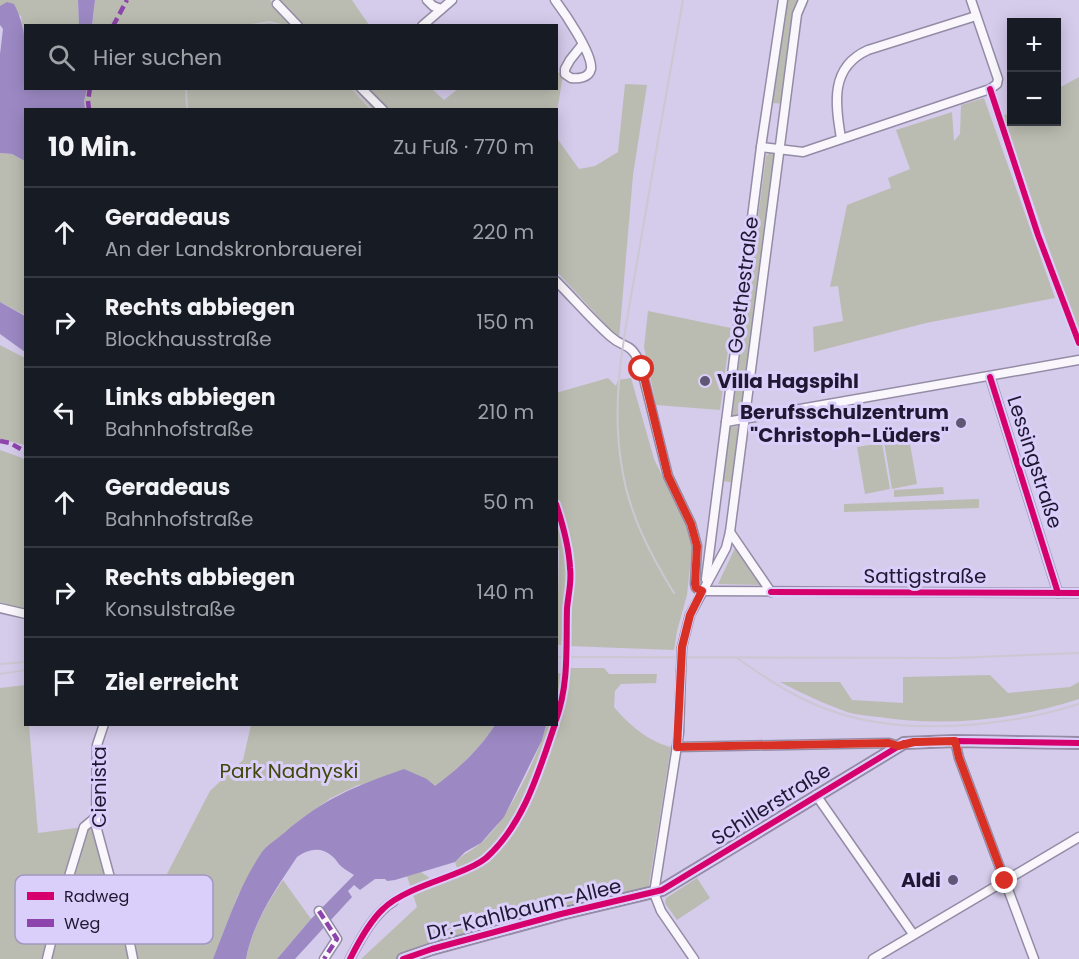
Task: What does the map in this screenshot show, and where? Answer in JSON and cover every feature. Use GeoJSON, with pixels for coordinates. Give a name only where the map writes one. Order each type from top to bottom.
{"type":"FeatureCollection","features":[{"type":"Feature","properties":{"kind":"main road"},"geometry":{"type":"LineString","coordinates":[[901,745],[955,741],[1079,744]]}},
{"type":"Feature","properties":{"kind":"main road","name":"Schillerstraße"},"geometry":{"type":"LineString","coordinates":[[654,893],[675,883],[901,745]]}},
{"type":"Feature","properties":{"kind":"main road","name":"Dr.-Kahlbaum-Allee"},"geometry":{"type":"LineString","coordinates":[[403,959],[550,916],[654,893]]}},
{"type":"Feature","properties":{"kind":"street"},"geometry":{"type":"LineString","coordinates":[[428,0],[433,6],[441,9]]}},
{"type":"Feature","properties":{"kind":"street"},"geometry":{"type":"LineString","coordinates":[[424,24],[452,0]]}},
{"type":"Feature","properties":{"kind":"street"},"geometry":{"type":"LineString","coordinates":[[555,0],[571,22],[582,45]]}},
{"type":"Feature","properties":{"kind":"street","name":"Goethestraße"},"geometry":{"type":"LineString","coordinates":[[703,590],[710,560],[761,147],[783,0]]}},
{"type":"Feature","properties":{"kind":"street","name":"Goethestraße"},"geometry":{"type":"LineString","coordinates":[[703,590],[726,548],[730,532],[797,14],[802,0]]}},
{"type":"Feature","properties":{"kind":"street"},"geometry":{"type":"LineString","coordinates":[[761,147],[802,152],[990,89],[997,84],[998,79],[971,0]]}},
{"type":"Feature","properties":{"kind":"street"},"geometry":{"type":"LineString","coordinates":[[277,4],[296,24]]}},
{"type":"Feature","properties":{"kind":"street"},"geometry":{"type":"LineString","coordinates":[[841,138],[837,99],[839,84],[845,67],[855,56],[976,16]]}},
{"type":"Feature","properties":{"kind":"street"},"geometry":{"type":"LineString","coordinates":[[363,90],[381,108]]}},
{"type":"Feature","properties":{"kind":"street"},"geometry":{"type":"LineString","coordinates":[[558,283],[617,342],[634,350],[640,363],[668,476],[691,524],[697,546],[695,584],[696,588],[703,590],[690,615],[682,647],[677,747],[654,893],[660,910],[694,959]]}},
{"type":"Feature","properties":{"kind":"street"},"geometry":{"type":"LineString","coordinates":[[726,422],[1079,360]]}},
{"type":"Feature","properties":{"kind":"street","name":"Lessingstraße"},"geometry":{"type":"LineString","coordinates":[[990,377],[1058,593]]}},
{"type":"Feature","properties":{"kind":"street"},"geometry":{"type":"LineString","coordinates":[[730,532],[771,592]]}},
{"type":"Feature","properties":{"kind":"street","name":"Sattigstraße"},"geometry":{"type":"LineString","coordinates":[[703,590],[1079,593]]}},
{"type":"Feature","properties":{"kind":"street"},"geometry":{"type":"LineString","coordinates":[[0,608],[24,614]]}},
{"type":"Feature","properties":{"kind":"street","name":"Cienista"},"geometry":{"type":"LineString","coordinates":[[103,726],[97,745],[96,826],[109,875]]}},
{"type":"Feature","properties":{"kind":"street"},"geometry":{"type":"LineString","coordinates":[[955,741],[959,758],[1034,959]]}},
{"type":"Feature","properties":{"kind":"street"},"geometry":{"type":"LineString","coordinates":[[677,747],[882,743],[901,745]]}},
{"type":"Feature","properties":{"kind":"street"},"geometry":{"type":"LineString","coordinates":[[816,795],[913,934]]}},
{"type":"Feature","properties":{"kind":"street"},"geometry":{"type":"LineString","coordinates":[[69,875],[84,827],[96,817]]}},
{"type":"Feature","properties":{"kind":"street"},"geometry":{"type":"LineString","coordinates":[[873,959],[1079,837]]}},
{"type":"Feature","properties":{"kind":"street"},"geometry":{"type":"LineString","coordinates":[[350,959],[376,915],[394,901]]}},
{"type":"Feature","properties":{"kind":"street"},"geometry":{"type":"LineString","coordinates":[[320,911],[337,939],[324,959]]}},
{"type":"Feature","properties":{"kind":"street"},"geometry":{"type":"LineString","coordinates":[[47,959],[51,944]]}},
{"type":"Feature","properties":{"kind":"street","name":"Cienista"},"geometry":{"type":"LineString","coordinates":[[130,944],[133,959]]}},
{"type":"Feature","properties":{"kind":"green space"},"geometry":{"type":"Polygon","coordinates":[[[0,0],[78,0],[79,24],[24,24],[24,40],[21,16],[0,6],[0,0]]]}},
{"type":"Feature","properties":{"kind":"green space"},"geometry":{"type":"Polygon","coordinates":[[[95,0],[270,0],[294,24],[92,24],[95,0]]]}},
{"type":"Feature","properties":{"kind":"green space"},"geometry":{"type":"Polygon","coordinates":[[[276,0],[352,0],[368,24],[301,24],[276,0]]]}},
{"type":"Feature","properties":{"kind":"green space"},"geometry":{"type":"Polygon","coordinates":[[[787,0],[798,0],[784,104],[773,103],[787,0]]]}},
{"type":"Feature","properties":{"kind":"green space"},"geometry":{"type":"Polygon","coordinates":[[[558,72],[563,75],[558,108],[388,108],[368,90],[433,90],[444,100],[457,90],[558,90],[558,72]]]}},
{"type":"Feature","properties":{"kind":"green space"},"geometry":{"type":"Polygon","coordinates":[[[1079,77],[1079,335],[1003,116],[1007,114],[1007,126],[1061,126],[1061,87],[1079,77]]]}},
{"type":"Feature","properties":{"kind":"green space"},"geometry":{"type":"Polygon","coordinates":[[[625,84],[647,85],[633,175],[619,339],[558,273],[558,140],[579,169],[595,166],[618,152],[625,84]]]}},
{"type":"Feature","properties":{"kind":"green space"},"geometry":{"type":"Polygon","coordinates":[[[87,90],[358,90],[376,108],[85,108],[87,90]]]}},
{"type":"Feature","properties":{"kind":"green space"},"geometry":{"type":"Polygon","coordinates":[[[984,98],[1055,298],[926,323],[814,352],[813,327],[843,321],[838,286],[830,287],[847,205],[891,188],[888,178],[910,169],[896,130],[952,112],[954,141],[960,134],[961,105],[984,98]]]}},
{"type":"Feature","properties":{"kind":"green space"},"geometry":{"type":"Polygon","coordinates":[[[0,153],[12,154],[24,160],[24,314],[0,302],[0,153]]]}},
{"type":"Feature","properties":{"kind":"green space"},"geometry":{"type":"Polygon","coordinates":[[[770,153],[776,154],[743,414],[732,416],[766,156],[770,153]]]}},
{"type":"Feature","properties":{"kind":"green space"},"geometry":{"type":"Polygon","coordinates":[[[648,311],[731,328],[720,410],[656,405],[644,347],[648,311]]]}},
{"type":"Feature","properties":{"kind":"green space"},"geometry":{"type":"Polygon","coordinates":[[[0,345],[24,357],[24,445],[0,439],[0,345]]]}},
{"type":"Feature","properties":{"kind":"green space"},"geometry":{"type":"Polygon","coordinates":[[[608,378],[616,386],[618,380],[631,378],[654,459],[685,523],[692,547],[687,595],[674,650],[568,646],[572,575],[566,557],[567,595],[561,645],[558,645],[558,392],[608,378]]]}},
{"type":"Feature","properties":{"kind":"green space"},"geometry":{"type":"Polygon","coordinates":[[[741,426],[734,483],[723,481],[730,427],[741,426]]]}},
{"type":"Feature","properties":{"kind":"green space"},"geometry":{"type":"Polygon","coordinates":[[[909,438],[917,484],[892,489],[884,442],[909,438]]]}},
{"type":"Feature","properties":{"kind":"green space"},"geometry":{"type":"Polygon","coordinates":[[[882,443],[890,489],[865,494],[857,447],[882,443]]]}},
{"type":"Feature","properties":{"kind":"green space"},"geometry":{"type":"Polygon","coordinates":[[[0,450],[24,459],[24,610],[0,602],[0,450]]]}},
{"type":"Feature","properties":{"kind":"green space"},"geometry":{"type":"Polygon","coordinates":[[[943,487],[944,494],[894,497],[894,490],[943,487]]]}},
{"type":"Feature","properties":{"kind":"green space"},"geometry":{"type":"Polygon","coordinates":[[[979,499],[979,508],[844,512],[844,504],[979,499]]]}},
{"type":"Feature","properties":{"kind":"green space"},"geometry":{"type":"Polygon","coordinates":[[[736,546],[761,585],[718,584],[736,546]]]}},
{"type":"Feature","properties":{"kind":"green space"},"geometry":{"type":"Polygon","coordinates":[[[567,668],[604,668],[609,674],[657,674],[656,683],[621,684],[615,691],[614,707],[640,732],[671,747],[648,891],[563,909],[559,904],[554,904],[489,921],[487,931],[412,951],[396,959],[361,959],[417,907],[407,876],[421,872],[437,883],[459,874],[455,862],[481,843],[501,820],[529,771],[546,726],[558,726],[558,673],[566,674],[567,668]]]}},
{"type":"Feature","properties":{"kind":"green space"},"geometry":{"type":"Polygon","coordinates":[[[990,675],[1008,693],[1070,687],[1079,682],[1079,699],[1030,712],[980,720],[904,720],[847,712],[780,682],[840,682],[852,700],[903,703],[903,677],[990,675]]]}},
{"type":"Feature","properties":{"kind":"green space","name":"Park Nadnyski"},"geometry":{"type":"Polygon","coordinates":[[[24,685],[24,726],[29,726],[38,833],[84,827],[96,817],[112,875],[15,875],[15,944],[50,944],[43,951],[46,959],[0,959],[0,688],[24,685]]]}},
{"type":"Feature","properties":{"kind":"green space","name":"Park Nadnyski"},"geometry":{"type":"Polygon","coordinates":[[[251,726],[494,726],[468,758],[435,787],[427,779],[358,785],[331,798],[297,822],[238,895],[213,959],[48,959],[52,944],[213,944],[213,875],[166,875],[210,791],[243,760],[251,726]]]}},
{"type":"Feature","properties":{"kind":"green space"},"geometry":{"type":"Polygon","coordinates":[[[697,878],[710,898],[677,920],[665,903],[666,898],[697,878]]]}},
{"type":"Feature","properties":{"kind":"green space"},"geometry":{"type":"Polygon","coordinates":[[[283,880],[311,919],[277,959],[246,959],[260,918],[283,880]]]}},
{"type":"Feature","properties":{"kind":"shaded area"},"geometry":{"type":"Polygon","coordinates":[[[78,0],[95,0],[92,24],[79,24],[78,0]]]}},
{"type":"Feature","properties":{"kind":"shaded area"},"geometry":{"type":"Polygon","coordinates":[[[7,2],[14,4],[22,24],[24,90],[87,90],[85,108],[24,108],[24,160],[12,154],[0,153],[0,54],[3,29],[0,25],[0,6],[7,2]]]}},
{"type":"Feature","properties":{"kind":"shaded area"},"geometry":{"type":"Polygon","coordinates":[[[0,302],[24,315],[24,351],[0,334],[0,302]]]}},
{"type":"Feature","properties":{"kind":"shaded area"},"geometry":{"type":"Polygon","coordinates":[[[494,726],[546,726],[542,740],[504,817],[481,843],[465,852],[455,862],[395,880],[375,879],[360,890],[354,885],[348,891],[352,897],[295,959],[277,959],[311,919],[354,875],[328,853],[319,850],[306,852],[297,857],[266,906],[249,945],[246,959],[213,959],[234,906],[262,852],[298,821],[340,795],[404,769],[427,779],[435,786],[482,743],[494,726]]]}},
{"type":"Feature","properties":{"kind":"railway"},"geometry":{"type":"LineString","coordinates":[[674,593],[635,517],[622,468],[617,414],[625,332],[683,0]]}},
{"type":"Feature","properties":{"kind":"railway"},"geometry":{"type":"LineString","coordinates":[[257,24],[270,22],[278,24]]}},
{"type":"Feature","properties":{"kind":"railway"},"geometry":{"type":"LineString","coordinates":[[186,90],[187,108]]}},
{"type":"Feature","properties":{"kind":"railway"},"geometry":{"type":"LineString","coordinates":[[354,90],[370,108]]}},
{"type":"Feature","properties":{"kind":"railway"},"geometry":{"type":"LineString","coordinates":[[558,657],[951,658],[1079,653]]}},
{"type":"Feature","properties":{"kind":"railway"},"geometry":{"type":"LineString","coordinates":[[737,658],[804,700],[829,710],[889,724],[954,726],[987,723],[1050,712],[1079,704]]}},
{"type":"Feature","properties":{"kind":"railway"},"geometry":{"type":"LineString","coordinates":[[0,664],[24,662]]}},
{"type":"Feature","properties":{"kind":"railway"},"geometry":{"type":"LineString","coordinates":[[0,674],[24,670]]}},
{"type":"Feature","properties":{"kind":"marked path"},"geometry":{"type":"LineString","coordinates":[[114,24],[127,0]]}},
{"type":"Feature","properties":{"kind":"marked path"},"geometry":{"type":"LineString","coordinates":[[89,108],[90,90]]}},
{"type":"Feature","properties":{"kind":"marked path"},"geometry":{"type":"LineString","coordinates":[[0,441],[10,443],[24,451]]}},
{"type":"Feature","properties":{"kind":"marked path"},"geometry":{"type":"LineString","coordinates":[[319,911],[337,939],[324,959]]}},
{"type":"Feature","properties":{"kind":"cycle path"},"geometry":{"type":"LineString","coordinates":[[990,89],[1038,235],[1079,343]]}},
{"type":"Feature","properties":{"kind":"cycle path"},"geometry":{"type":"LineString","coordinates":[[990,377],[1058,593]]}},
{"type":"Feature","properties":{"kind":"cycle path"},"geometry":{"type":"LineString","coordinates":[[558,511],[567,544],[571,578],[567,609],[565,679],[558,713]]}},
{"type":"Feature","properties":{"kind":"cycle path"},"geometry":{"type":"LineString","coordinates":[[677,747],[682,647],[690,615],[702,591]]}},
{"type":"Feature","properties":{"kind":"cycle path"},"geometry":{"type":"LineString","coordinates":[[771,592],[1079,593]]}},
{"type":"Feature","properties":{"kind":"cycle path"},"geometry":{"type":"LineString","coordinates":[[350,959],[369,926],[389,904],[412,891],[466,870],[486,858],[499,844],[511,829],[529,796],[554,726]]}},
{"type":"Feature","properties":{"kind":"cycle path"},"geometry":{"type":"LineString","coordinates":[[403,959],[561,914],[662,890],[904,743],[955,741],[1079,743]]}},
{"type":"Feature","properties":{"kind":"place","name":"Villa Hagspihl"},"geometry":{"type":"Point","coordinates":[705,381]}},
{"type":"Feature","properties":{"kind":"place","name":"Berufsschulzentrum \"Christoph-Lüders\""},"geometry":{"type":"Point","coordinates":[961,423]}},
{"type":"Feature","properties":{"kind":"place","name":"Aldi"},"geometry":{"type":"Point","coordinates":[953,880]}},
{"type":"Feature","properties":{"kind":"route"},"geometry":{"type":"LineString","coordinates":[[642,369],[668,476],[691,524],[697,546],[695,584],[696,588],[702,591],[690,615],[682,647],[677,747],[889,743],[898,746],[914,742],[955,741],[959,758],[1005,881]]}}]}
